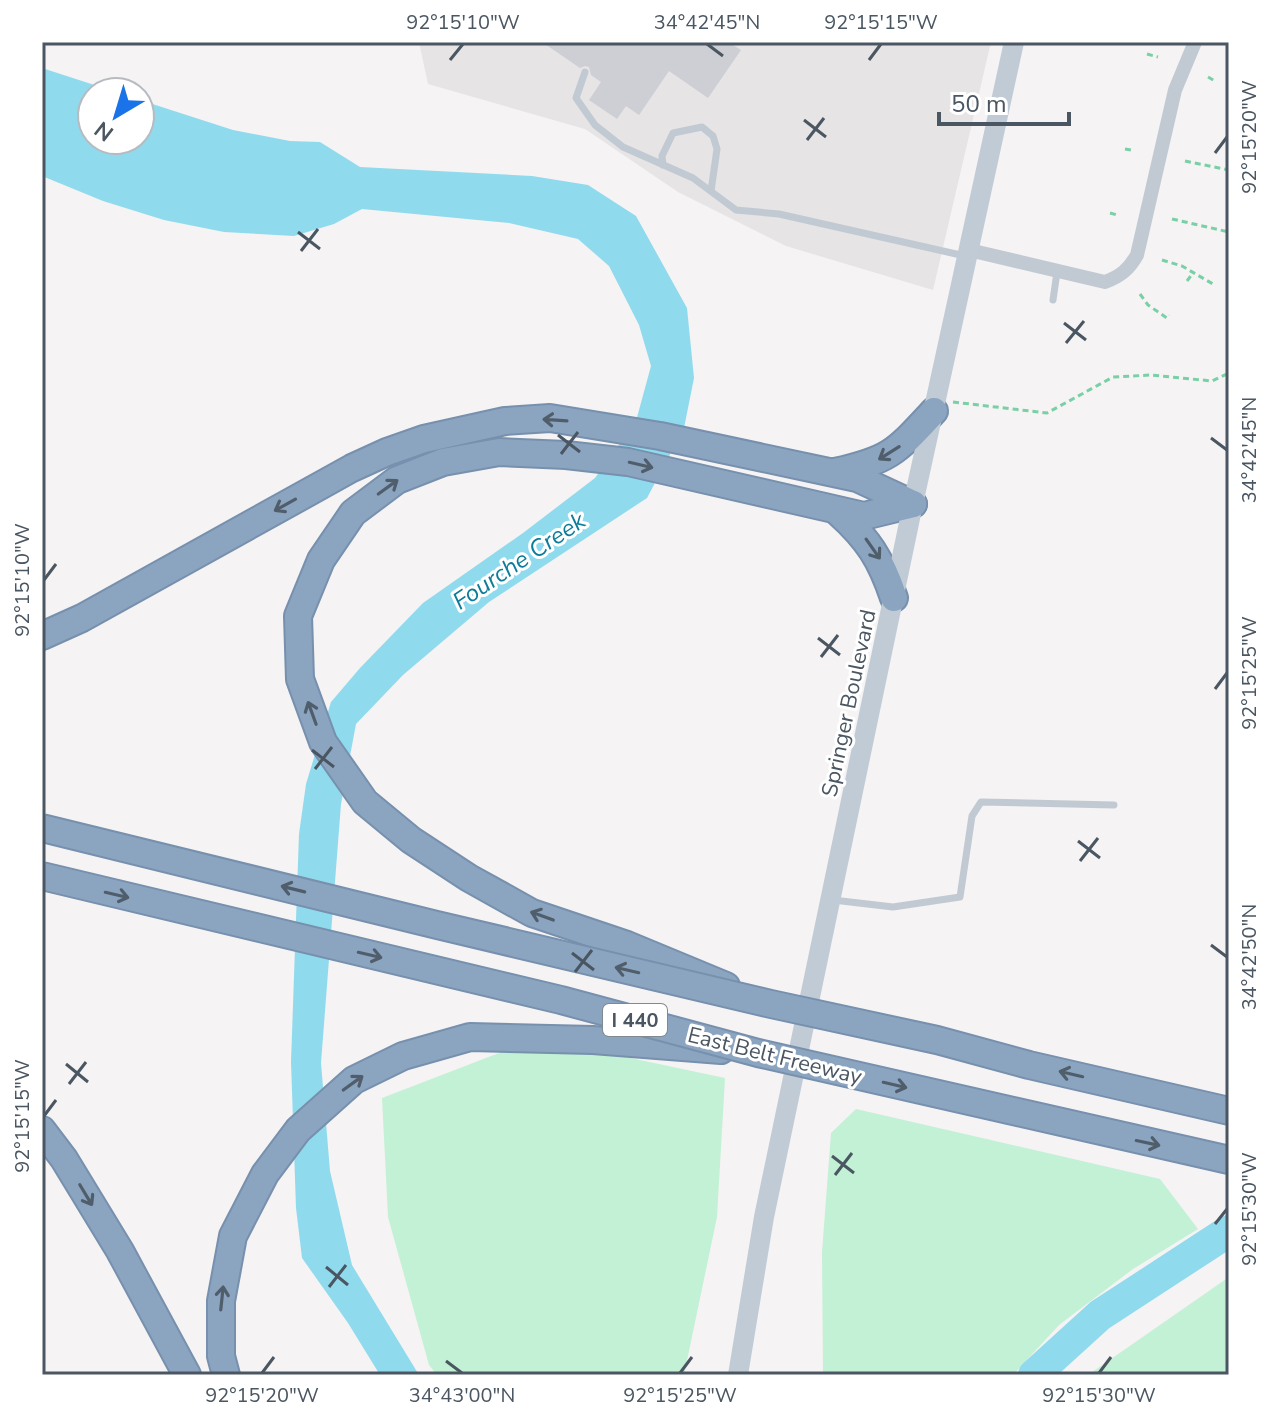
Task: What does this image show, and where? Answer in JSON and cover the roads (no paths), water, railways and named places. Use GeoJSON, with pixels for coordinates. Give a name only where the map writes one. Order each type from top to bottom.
{"type":"FeatureCollection","features":[{"type":"Feature","properties":{"kind":"highway"},"geometry":{"type":"LineString","coordinates":[[831,473],[885,458],[903,445],[935,405]]}},
{"type":"Feature","properties":{"kind":"highway"},"geometry":{"type":"LineString","coordinates":[[42,636],[82,618],[352,468],[424,439],[482,424],[550,418],[618,427],[857,478],[913,504]]}},
{"type":"Feature","properties":{"kind":"highway"},"geometry":{"type":"LineString","coordinates":[[771,1004],[627,945],[532,913],[457,871],[411,840],[365,802],[323,742],[300,679],[298,616],[321,560],[353,513],[397,480],[443,462],[499,452],[566,455],[628,462],[864,516],[913,504]]}},
{"type":"Feature","properties":{"kind":"highway"},"geometry":{"type":"LineString","coordinates":[[835,509],[862,533],[883,564],[894,598]]}},
{"type":"Feature","properties":{"kind":"highway","name":"I 440"},"geometry":{"type":"LineString","coordinates":[[42,828],[1229,1111]]}},
{"type":"Feature","properties":{"kind":"highway","name":"East Belt Freeway"},"geometry":{"type":"LineString","coordinates":[[42,876],[561,1000],[758,1053],[1229,1160]]}},
{"type":"Feature","properties":{"kind":"highway"},"geometry":{"type":"LineString","coordinates":[[226,1375],[221,1356],[221,1301],[233,1236],[265,1174],[298,1130],[354,1080],[403,1056],[470,1037],[593,1040],[758,1053]]}},
{"type":"Feature","properties":{"kind":"highway"},"geometry":{"type":"LineString","coordinates":[[42,1130],[64,1159],[120,1251],[187,1375]]}},
{"type":"Feature","properties":{"kind":"main road","name":"Springer Boulevard"},"geometry":{"type":"LineString","coordinates":[[738,1375],[764,1217],[913,504],[1014,42]]}},
{"type":"Feature","properties":{"kind":"street"},"geometry":{"type":"LineString","coordinates":[[968,253],[1058,269],[1105,282],[1120,276],[1137,255],[1175,90],[1195,42]]}},
{"type":"Feature","properties":{"kind":"lane"},"geometry":{"type":"LineString","coordinates":[[585,72],[576,98],[595,125],[623,147],[693,178],[736,210],[779,214],[968,253]]}},
{"type":"Feature","properties":{"kind":"lane"},"geometry":{"type":"LineString","coordinates":[[663,165],[662,156],[673,133],[702,127],[713,136],[717,149],[711,191]]}},
{"type":"Feature","properties":{"kind":"lane"},"geometry":{"type":"LineString","coordinates":[[1053,300],[1058,269]]}},
{"type":"Feature","properties":{"kind":"lane"},"geometry":{"type":"LineString","coordinates":[[831,900],[893,907],[960,897],[972,816],[981,802],[1114,805]]}},
{"type":"Feature","properties":{"kind":"water"},"geometry":{"type":"Polygon","coordinates":[[[42,68],[76,79],[76,156],[156,156],[156,105],[233,130],[290,141],[320,142],[360,167],[532,176],[588,185],[636,216],[687,308],[694,378],[684,428],[647,498],[489,602],[403,675],[356,724],[341,804],[321,1063],[330,1171],[352,1265],[419,1375],[380,1375],[302,1258],[296,1208],[291,1062],[299,834],[306,784],[331,702],[360,668],[423,603],[595,478],[636,421],[651,366],[639,325],[609,266],[578,239],[509,223],[362,209],[334,224],[294,236],[224,232],[164,220],[103,201],[42,176],[42,68]]]}},
{"type":"Feature","properties":{"kind":"waterway","name":"Fourche Creek"},"geometry":{"type":"LineString","coordinates":[[1034,1375],[1100,1315],[1229,1231]]}}]}
